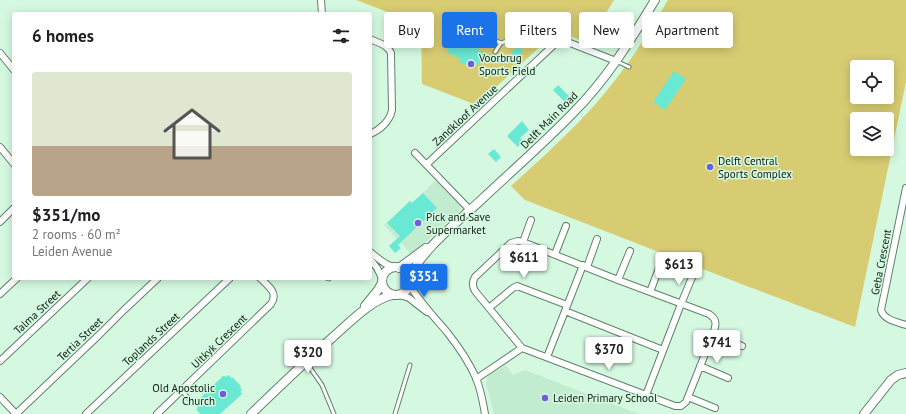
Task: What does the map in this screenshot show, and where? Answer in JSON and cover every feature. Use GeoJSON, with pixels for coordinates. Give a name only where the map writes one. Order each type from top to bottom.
{"type":"FeatureCollection","features":[{"type":"Feature","properties":{"kind":"street"},"geometry":{"type":"LineString","coordinates":[[321,0],[322,12]]}},
{"type":"Feature","properties":{"kind":"street","name":"Delft Main Road"},"geometry":{"type":"LineString","coordinates":[[397,268],[439,238],[574,112],[616,61],[655,0]]}},
{"type":"Feature","properties":{"kind":"street"},"geometry":{"type":"LineString","coordinates":[[372,40],[387,47],[391,53],[392,110],[390,118],[386,123],[372,133]]}},
{"type":"Feature","properties":{"kind":"street"},"geometry":{"type":"LineString","coordinates":[[571,43],[616,61]]}},
{"type":"Feature","properties":{"kind":"street","name":"Zandkloof Avenue"},"geometry":{"type":"LineString","coordinates":[[427,164],[551,48]]}},
{"type":"Feature","properties":{"kind":"street"},"geometry":{"type":"LineString","coordinates":[[0,53],[12,68]]}},
{"type":"Feature","properties":{"kind":"street"},"geometry":{"type":"LineString","coordinates":[[0,149],[12,162]]}},
{"type":"Feature","properties":{"kind":"street"},"geometry":{"type":"LineString","coordinates":[[415,153],[470,210]]}},
{"type":"Feature","properties":{"kind":"street","name":"Geba Crescent"},"geometry":{"type":"LineString","coordinates":[[906,188],[881,310],[887,318],[906,325]]}},
{"type":"Feature","properties":{"kind":"street"},"geometry":{"type":"LineString","coordinates":[[0,222],[12,210]]}},
{"type":"Feature","properties":{"kind":"street"},"geometry":{"type":"LineString","coordinates":[[523,242],[531,220]]}},
{"type":"Feature","properties":{"kind":"street"},"geometry":{"type":"LineString","coordinates":[[555,254],[566,226]]}},
{"type":"Feature","properties":{"kind":"street","name":"Delft Main Road"},"geometry":{"type":"LineString","coordinates":[[409,282],[414,268],[439,238]]}},
{"type":"Feature","properties":{"kind":"street"},"geometry":{"type":"LineString","coordinates":[[547,357],[566,308],[598,239]]}},
{"type":"Feature","properties":{"kind":"street"},"geometry":{"type":"LineString","coordinates":[[518,241],[523,242],[555,254],[618,280],[709,314],[713,317],[715,324],[713,334],[684,405],[679,407],[522,348],[472,286],[475,277],[511,243],[518,241]]}},
{"type":"Feature","properties":{"kind":"street"},"geometry":{"type":"LineString","coordinates":[[618,280],[630,251]]}},
{"type":"Feature","properties":{"kind":"street"},"geometry":{"type":"LineString","coordinates":[[372,254],[391,267],[397,268],[408,274],[409,282],[416,294],[452,338],[476,379],[485,414]]}},
{"type":"Feature","properties":{"kind":"street"},"geometry":{"type":"LineString","coordinates":[[372,262],[377,268],[386,292],[409,298],[438,322]]}},
{"type":"Feature","properties":{"kind":"street"},"geometry":{"type":"LineString","coordinates":[[650,292],[661,263]]}},
{"type":"Feature","properties":{"kind":"street"},"geometry":{"type":"LineString","coordinates":[[352,320],[373,296],[382,281],[384,274],[390,268],[397,268]]}},
{"type":"Feature","properties":{"kind":"street"},"geometry":{"type":"LineString","coordinates":[[646,395],[693,275]]}},
{"type":"Feature","properties":{"kind":"street"},"geometry":{"type":"LineString","coordinates":[[0,294],[15,280]]}},
{"type":"Feature","properties":{"kind":"street","name":"Talma Street"},"geometry":{"type":"LineString","coordinates":[[0,361],[86,280]]}},
{"type":"Feature","properties":{"kind":"street","name":"Tertia Street"},"geometry":{"type":"LineString","coordinates":[[16,414],[156,280]]}},
{"type":"Feature","properties":{"kind":"street","name":"Toplands Street"},"geometry":{"type":"LineString","coordinates":[[86,414],[228,280]]}},
{"type":"Feature","properties":{"kind":"street","name":"Uitkyk Crescent"},"geometry":{"type":"LineString","coordinates":[[157,414],[271,304],[274,299],[272,290],[262,280]]}},
{"type":"Feature","properties":{"kind":"street"},"geometry":{"type":"LineString","coordinates":[[251,414],[352,320],[382,298],[406,291],[409,282]]}},
{"type":"Feature","properties":{"kind":"street"},"geometry":{"type":"LineString","coordinates":[[490,308],[517,286],[663,350]]}},
{"type":"Feature","properties":{"kind":"street"},"geometry":{"type":"LineString","coordinates":[[713,334],[742,346]]}},
{"type":"Feature","properties":{"kind":"street"},"geometry":{"type":"LineString","coordinates":[[476,379],[522,348]]}},
{"type":"Feature","properties":{"kind":"street"},"geometry":{"type":"LineString","coordinates":[[700,366],[728,378]]}},
{"type":"Feature","properties":{"kind":"street"},"geometry":{"type":"LineString","coordinates":[[864,414],[891,380],[898,375],[906,373]]}},
{"type":"Feature","properties":{"kind":"street"},"geometry":{"type":"LineString","coordinates":[[0,397],[16,414]]}},
{"type":"Feature","properties":{"kind":"street"},"geometry":{"type":"LineString","coordinates":[[688,397],[716,408]]}},
{"type":"Feature","properties":{"kind":"lane"},"geometry":{"type":"LineString","coordinates":[[497,41],[501,43]]}},
{"type":"Feature","properties":{"kind":"lane"},"geometry":{"type":"LineString","coordinates":[[495,52],[496,48],[501,43],[505,42]]}},
{"type":"Feature","properties":{"kind":"lane"},"geometry":{"type":"LineString","coordinates":[[616,61],[629,67]]}},
{"type":"Feature","properties":{"kind":"lane"},"geometry":{"type":"LineString","coordinates":[[306,362],[322,385],[334,414]]}},
{"type":"Feature","properties":{"kind":"lane"},"geometry":{"type":"LineString","coordinates":[[395,414],[410,365]]}},
{"type":"Feature","properties":{"kind":"lane"},"geometry":{"type":"LineString","coordinates":[[182,391],[191,401]]}},
{"type":"Feature","properties":{"kind":"shaded area","name":"Voorbrug Sports Field"},"geometry":{"type":"Polygon","coordinates":[[[356,0],[614,0],[606,12],[579,12],[579,40],[571,37],[571,12],[505,12],[505,48],[539,48],[482,100],[478,100],[474,104],[422,84],[421,48],[434,48],[434,12],[387,12],[356,0]]]}},
{"type":"Feature","properties":{"kind":"shaded area","name":"Delft Central Sports Complex"},"geometry":{"type":"Polygon","coordinates":[[[668,0],[906,0],[906,82],[894,140],[894,112],[850,112],[850,156],[891,156],[855,327],[525,200],[511,186],[590,111],[615,81],[642,42],[642,48],[733,48],[733,12],[661,12],[668,0]]]}},
{"type":"Feature","properties":{"kind":"shaded area"},"geometry":{"type":"Polygon","coordinates":[[[438,178],[460,204],[461,209],[412,255],[384,225],[410,201],[412,203],[438,178]]]}},
{"type":"Feature","properties":{"kind":"shaded area","name":"Leiden Primary School"},"geometry":{"type":"Polygon","coordinates":[[[506,365],[513,375],[525,370],[639,414],[494,414],[486,383],[488,376],[506,365]]]}},
{"type":"Feature","properties":{"kind":"building"},"geometry":{"type":"Polygon","coordinates":[[[448,48],[479,48],[478,50],[484,53],[479,65],[473,63],[471,66],[459,62],[461,59],[446,52],[448,48]]]}},
{"type":"Feature","properties":{"kind":"building"},"geometry":{"type":"Polygon","coordinates":[[[516,48],[520,48],[523,52],[515,58],[511,52],[516,48]]]}},
{"type":"Feature","properties":{"kind":"building"},"geometry":{"type":"Polygon","coordinates":[[[674,71],[686,79],[665,110],[653,102],[674,71]]]}},
{"type":"Feature","properties":{"kind":"building"},"geometry":{"type":"Polygon","coordinates":[[[558,85],[570,97],[565,102],[553,90],[558,85]]]}},
{"type":"Feature","properties":{"kind":"building"},"geometry":{"type":"Polygon","coordinates":[[[522,121],[529,130],[520,138],[523,141],[518,147],[507,136],[522,121]]]}},
{"type":"Feature","properties":{"kind":"building"},"geometry":{"type":"Polygon","coordinates":[[[494,149],[501,157],[496,162],[488,154],[494,149]]]}},
{"type":"Feature","properties":{"kind":"building"},"geometry":{"type":"Polygon","coordinates":[[[423,193],[437,208],[398,245],[401,248],[395,253],[389,246],[400,236],[387,223],[410,201],[412,203],[423,193]]]}},
{"type":"Feature","properties":{"kind":"building","name":"Old Apostolic Church"},"geometry":{"type":"Polygon","coordinates":[[[229,375],[241,386],[241,395],[220,414],[200,414],[195,405],[200,400],[199,399],[223,376],[226,377],[229,375]]]}},
{"type":"Feature","properties":{"kind":"place","name":"Voorbrug Sports Field"},"geometry":{"type":"Point","coordinates":[471,64]}},
{"type":"Feature","properties":{"kind":"place","name":"Delft Central Sports Complex"},"geometry":{"type":"Point","coordinates":[710,167]}},
{"type":"Feature","properties":{"kind":"place","name":"Pick and Save Supermarket"},"geometry":{"type":"Point","coordinates":[418,223]}},
{"type":"Feature","properties":{"kind":"place","name":"Old Apostolic Church"},"geometry":{"type":"Point","coordinates":[223,394]}},
{"type":"Feature","properties":{"kind":"place","name":"Leiden Primary School"},"geometry":{"type":"Point","coordinates":[545,398]}}]}
